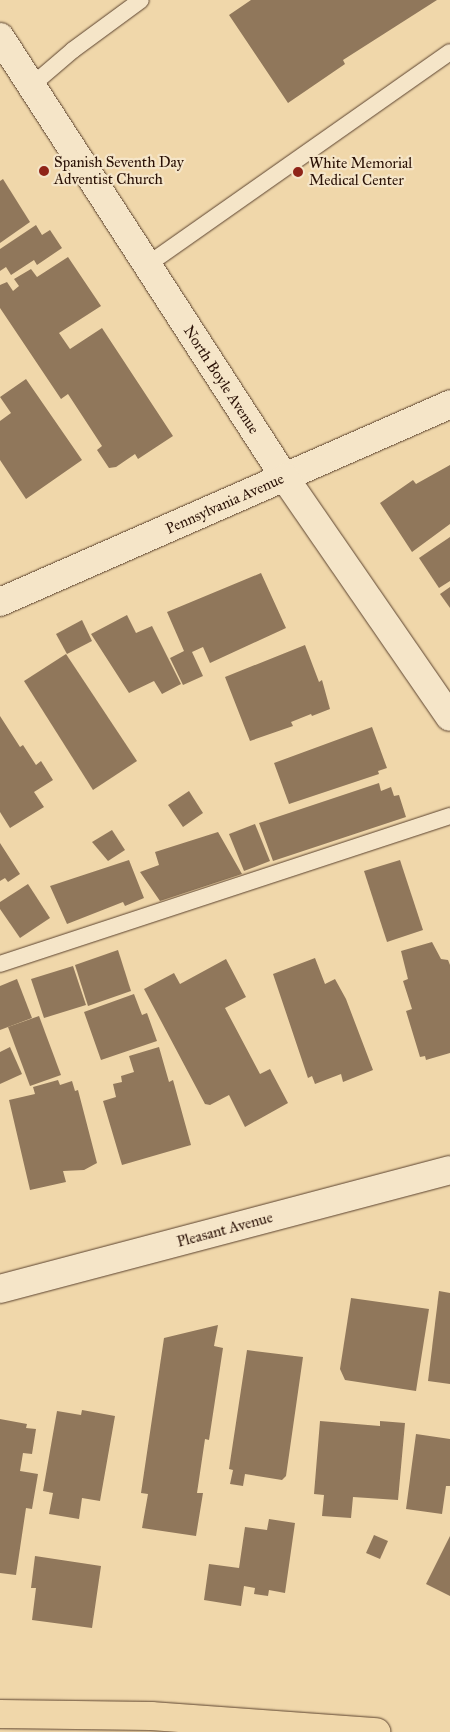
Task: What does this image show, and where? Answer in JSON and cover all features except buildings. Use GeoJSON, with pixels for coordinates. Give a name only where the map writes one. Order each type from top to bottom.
{"type":"FeatureCollection","features":[{"type":"Feature","properties":{"kind":"highway"},"geometry":{"type":"LineString","coordinates":[[0,1714],[150,1716],[376,1732]]}},
{"type":"Feature","properties":{"kind":"main road","name":"North Boyle Avenue"},"geometry":{"type":"LineString","coordinates":[[0,37],[285,478],[450,717]]}},
{"type":"Feature","properties":{"kind":"main road","name":"Pennsylvania Avenue"},"geometry":{"type":"LineString","coordinates":[[0,602],[450,404]]}},
{"type":"Feature","properties":{"kind":"main road","name":"Pleasant Avenue"},"geometry":{"type":"LineString","coordinates":[[0,1289],[450,1170]]}},
{"type":"Feature","properties":{"kind":"lane"},"geometry":{"type":"LineString","coordinates":[[31,86],[73,50],[141,0]]}},
{"type":"Feature","properties":{"kind":"lane"},"geometry":{"type":"LineString","coordinates":[[147,265],[450,52]]}},
{"type":"Feature","properties":{"kind":"lane"},"geometry":{"type":"LineString","coordinates":[[0,964],[450,816]]}},
{"type":"Feature","properties":{"kind":"place","name":"Spanish Seventh Day Adventist Church"},"geometry":{"type":"Point","coordinates":[44,171]}},
{"type":"Feature","properties":{"kind":"place","name":"White Memorial Medical Center"},"geometry":{"type":"Point","coordinates":[298,172]}}]}
